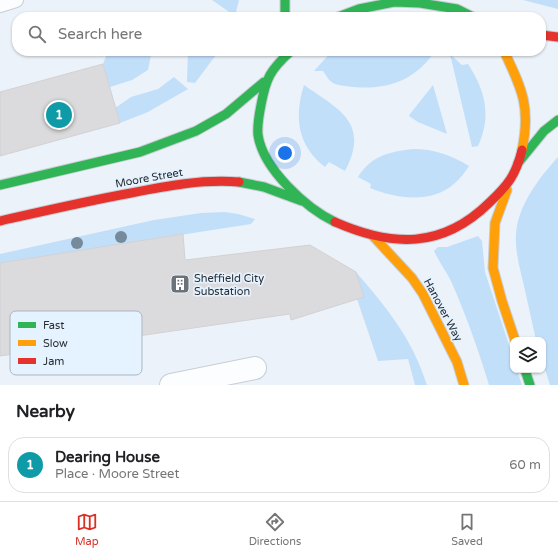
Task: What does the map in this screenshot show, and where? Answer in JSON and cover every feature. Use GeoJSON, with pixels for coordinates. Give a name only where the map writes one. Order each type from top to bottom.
{"type":"FeatureCollection","features":[{"type":"Feature","properties":{"kind":"main road"},"geometry":{"type":"LineString","coordinates":[[285,0],[285,12]]}},
{"type":"Feature","properties":{"kind":"main road"},"geometry":{"type":"LineString","coordinates":[[446,0],[463,12]]}},
{"type":"Feature","properties":{"kind":"main road"},"geometry":{"type":"LineString","coordinates":[[350,12],[359,8],[394,2],[420,3],[457,9]]}},
{"type":"Feature","properties":{"kind":"main road"},"geometry":{"type":"LineString","coordinates":[[546,36],[558,37]]}},
{"type":"Feature","properties":{"kind":"main road"},"geometry":{"type":"LineString","coordinates":[[273,66],[276,56]]}},
{"type":"Feature","properties":{"kind":"main road","name":"Moore Street"},"geometry":{"type":"LineString","coordinates":[[285,56],[273,66],[264,82],[258,119],[259,140],[274,169],[302,201]]}},
{"type":"Feature","properties":{"kind":"main road","name":"Moore Street"},"geometry":{"type":"LineString","coordinates":[[0,221],[103,198],[194,183],[241,182],[267,188],[302,201],[326,217],[347,227],[373,236],[393,240],[417,240],[441,234],[461,225],[484,209],[510,181],[518,163],[525,135],[526,119],[524,98],[506,56]]}},
{"type":"Feature","properties":{"kind":"main road","name":"Moore Street"},"geometry":{"type":"LineString","coordinates":[[0,185],[140,152],[196,131],[226,114],[264,82]]}},
{"type":"Feature","properties":{"kind":"main road","name":"Moore Street"},"geometry":{"type":"LineString","coordinates":[[518,163],[544,131],[558,120]]}},
{"type":"Feature","properties":{"kind":"main road"},"geometry":{"type":"LineString","coordinates":[[510,181],[495,223],[493,268],[514,337]]}},
{"type":"Feature","properties":{"kind":"main road","name":"Hanover Way"},"geometry":{"type":"LineString","coordinates":[[373,236],[412,278],[423,294],[456,362],[464,385]]}},
{"type":"Feature","properties":{"kind":"main road"},"geometry":{"type":"LineString","coordinates":[[526,373],[530,385]]}},
{"type":"Feature","properties":{"kind":"street"},"geometry":{"type":"LineString","coordinates":[[171,385],[254,368]]}},
{"type":"Feature","properties":{"kind":"lane"},"geometry":{"type":"LineString","coordinates":[[0,5],[16,0]]}},
{"type":"Feature","properties":{"kind":"shaded area"},"geometry":{"type":"Polygon","coordinates":[[[212,0],[239,0],[236,12],[229,12],[212,0]]]}},
{"type":"Feature","properties":{"kind":"shaded area"},"geometry":{"type":"Polygon","coordinates":[[[523,0],[558,0],[558,9],[523,0]]]}},
{"type":"Feature","properties":{"kind":"shaded area"},"geometry":{"type":"Polygon","coordinates":[[[106,56],[151,56],[148,70],[132,80],[110,87],[103,64],[106,56]]]}},
{"type":"Feature","properties":{"kind":"shaded area"},"geometry":{"type":"Polygon","coordinates":[[[188,56],[215,56],[195,83],[187,82],[188,56]]]}},
{"type":"Feature","properties":{"kind":"shaded area"},"geometry":{"type":"Polygon","coordinates":[[[328,56],[431,56],[410,76],[390,85],[378,87],[366,88],[335,84],[330,81],[323,71],[314,71],[328,56]]]}},
{"type":"Feature","properties":{"kind":"shaded area"},"geometry":{"type":"Polygon","coordinates":[[[450,56],[462,65],[468,64],[479,84],[485,104],[485,124],[482,135],[478,146],[472,147],[450,56]]]}},
{"type":"Feature","properties":{"kind":"shaded area"},"geometry":{"type":"Polygon","coordinates":[[[174,77],[188,89],[148,112],[120,123],[115,108],[131,97],[158,89],[174,77]]]}},
{"type":"Feature","properties":{"kind":"shaded area"},"geometry":{"type":"Polygon","coordinates":[[[304,85],[329,102],[347,119],[353,129],[354,141],[352,155],[345,171],[329,162],[325,167],[308,149],[303,140],[300,129],[299,108],[304,85]]]}},
{"type":"Feature","properties":{"kind":"shaded area"},"geometry":{"type":"Polygon","coordinates":[[[433,85],[447,134],[418,122],[409,116],[433,85]]]}},
{"type":"Feature","properties":{"kind":"shaded area"},"geometry":{"type":"Polygon","coordinates":[[[413,149],[442,153],[469,166],[459,179],[446,190],[425,197],[403,197],[380,192],[370,188],[371,184],[358,177],[375,159],[389,153],[413,149]]]}},
{"type":"Feature","properties":{"kind":"shaded area"},"geometry":{"type":"Polygon","coordinates":[[[558,157],[558,385],[550,385],[546,372],[546,337],[535,337],[519,267],[516,247],[518,223],[525,202],[544,174],[558,157]]]}},
{"type":"Feature","properties":{"kind":"shaded area"},"geometry":{"type":"Polygon","coordinates":[[[225,212],[255,219],[251,224],[0,263],[0,254],[154,220],[201,213],[225,212]]]}},
{"type":"Feature","properties":{"kind":"shaded area"},"geometry":{"type":"Polygon","coordinates":[[[478,236],[482,241],[485,272],[510,348],[510,373],[518,373],[522,385],[489,385],[472,332],[451,281],[434,251],[438,247],[447,247],[478,236]]]}},
{"type":"Feature","properties":{"kind":"shaded area"},"geometry":{"type":"Polygon","coordinates":[[[356,272],[398,324],[414,353],[427,385],[415,385],[408,359],[378,361],[357,299],[364,297],[356,272]]]}},
{"type":"Feature","properties":{"kind":"building"},"geometry":{"type":"Polygon","coordinates":[[[103,64],[120,123],[0,156],[0,92],[103,64]]]}},
{"type":"Feature","properties":{"kind":"building","name":"Sheffield City Substation"},"geometry":{"type":"Polygon","coordinates":[[[183,234],[185,260],[310,245],[356,272],[364,297],[291,320],[290,314],[142,335],[142,311],[10,311],[10,355],[0,356],[0,263],[183,234]]]}},
{"type":"Feature","properties":{"kind":"traffic: fast"},"geometry":{"type":"LineString","coordinates":[[285,0],[285,12]]}},
{"type":"Feature","properties":{"kind":"traffic: fast"},"geometry":{"type":"LineString","coordinates":[[351,12],[394,2],[420,3],[457,9],[463,12]]}},
{"type":"Feature","properties":{"kind":"traffic: fast"},"geometry":{"type":"LineString","coordinates":[[286,56],[274,69],[267,81],[259,116],[258,135],[268,161],[277,174],[311,207],[335,222]]}},
{"type":"Feature","properties":{"kind":"traffic: fast"},"geometry":{"type":"LineString","coordinates":[[0,185],[140,152],[196,131],[226,114],[264,82]]}},
{"type":"Feature","properties":{"kind":"traffic: fast"},"geometry":{"type":"LineString","coordinates":[[518,163],[544,131],[558,120]]}},
{"type":"Feature","properties":{"kind":"traffic: fast"},"geometry":{"type":"LineString","coordinates":[[239,182],[264,187],[302,201]]}},
{"type":"Feature","properties":{"kind":"traffic: fast"},"geometry":{"type":"LineString","coordinates":[[526,373],[530,385]]}},
{"type":"Feature","properties":{"kind":"traffic: slow"},"geometry":{"type":"LineString","coordinates":[[506,56],[516,76],[525,110],[526,122],[522,150]]}},
{"type":"Feature","properties":{"kind":"traffic: slow"},"geometry":{"type":"LineString","coordinates":[[507,190],[495,223],[493,268],[514,337]]}},
{"type":"Feature","properties":{"kind":"traffic: slow"},"geometry":{"type":"LineString","coordinates":[[373,236],[412,278],[423,294],[457,362],[464,385]]}},
{"type":"Feature","properties":{"kind":"traffic: jam"},"geometry":{"type":"LineString","coordinates":[[546,36],[558,37]]}},
{"type":"Feature","properties":{"kind":"traffic: jam"},"geometry":{"type":"LineString","coordinates":[[335,222],[376,236],[396,239],[416,239],[435,236],[453,229],[471,218],[489,203],[501,191],[514,173],[522,150]]}},
{"type":"Feature","properties":{"kind":"traffic: jam"},"geometry":{"type":"LineString","coordinates":[[0,221],[98,199],[171,186],[212,181],[239,182]]}},
{"type":"Feature","properties":{"kind":"place","name":"Dearing House"},"geometry":{"type":"Point","coordinates":[59,115]}},
{"type":"Feature","properties":{"kind":"place","name":"Sheffield City Substation"},"geometry":{"type":"Point","coordinates":[180,284]}}]}
